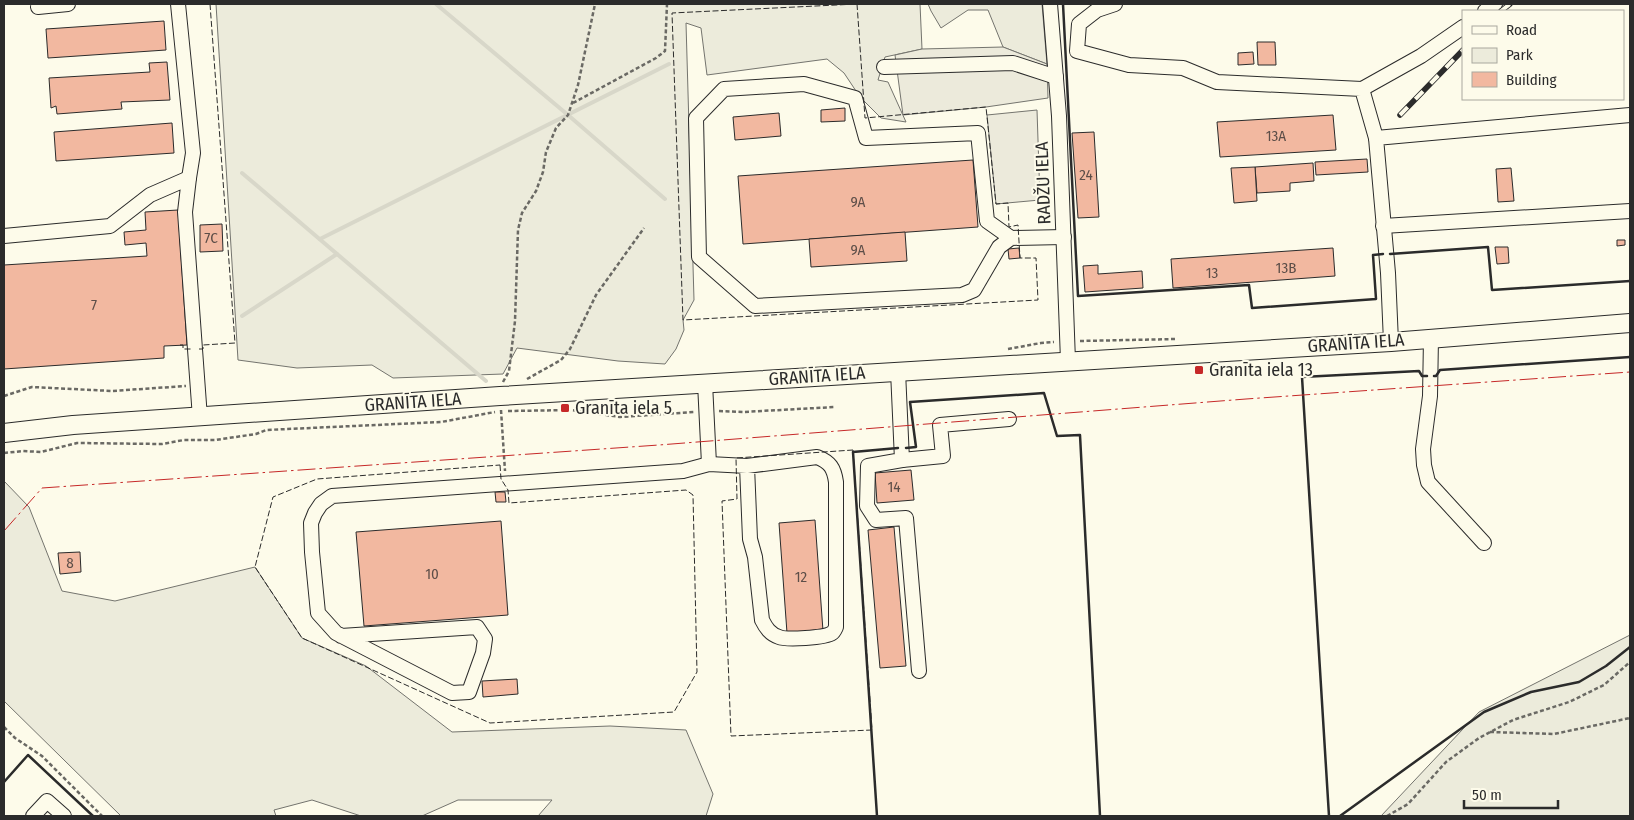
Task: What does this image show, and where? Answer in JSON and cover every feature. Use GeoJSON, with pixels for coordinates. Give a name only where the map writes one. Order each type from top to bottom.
{"type":"FeatureCollection","features":[{"type":"Feature","properties":{"kind":"main road","name":"GRANĪTA IELA"},"geometry":{"type":"LineString","coordinates":[[4,433],[73,426],[200,418],[500,404],[705,383],[1391,342],[1630,323]]}},
{"type":"Feature","properties":{"kind":"street"},"geometry":{"type":"LineString","coordinates":[[38,7],[68,4]]}},
{"type":"Feature","properties":{"kind":"street"},"geometry":{"type":"LineString","coordinates":[[178,4],[193,153],[184,212],[200,418]]}},
{"type":"Feature","properties":{"kind":"street","name":"RADŽU IELA"},"geometry":{"type":"LineString","coordinates":[[1050,4],[1056,77],[1068,361]]}},
{"type":"Feature","properties":{"kind":"street"},"geometry":{"type":"LineString","coordinates":[[1116,4],[1097,10],[1079,24],[1077,51],[1128,65],[1183,68],[1217,82],[1362,89],[1421,56],[1462,28]]}},
{"type":"Feature","properties":{"kind":"street"},"geometry":{"type":"LineString","coordinates":[[884,67],[1013,63],[1056,77]]}},
{"type":"Feature","properties":{"kind":"street"},"geometry":{"type":"LineString","coordinates":[[1011,238],[999,248],[974,290],[962,295],[755,306],[699,257],[696,118],[724,89],[804,84],[855,98],[866,138],[978,133],[987,221],[1011,238],[1064,237]]}},
{"type":"Feature","properties":{"kind":"street"},"geometry":{"type":"LineString","coordinates":[[1362,89],[1376,138],[1391,342]]}},
{"type":"Feature","properties":{"kind":"street"},"geometry":{"type":"LineString","coordinates":[[1376,138],[1630,115]]}},
{"type":"Feature","properties":{"kind":"street"},"geometry":{"type":"LineString","coordinates":[[4,236],[110,226],[150,195],[189,178]]}},
{"type":"Feature","properties":{"kind":"street"},"geometry":{"type":"LineString","coordinates":[[1383,226],[1630,211]]}},
{"type":"Feature","properties":{"kind":"street"},"geometry":{"type":"LineString","coordinates":[[1431,338],[1430,396],[1423,449],[1428,482],[1484,543]]}},
{"type":"Feature","properties":{"kind":"street"},"geometry":{"type":"LineString","coordinates":[[898,371],[902,460]]}},
{"type":"Feature","properties":{"kind":"street"},"geometry":{"type":"LineString","coordinates":[[705,383],[709,464]]}},
{"type":"Feature","properties":{"kind":"street"},"geometry":{"type":"LineString","coordinates":[[919,672],[906,518],[876,520],[867,506],[868,466],[943,456],[940,425],[1008,419]]}},
{"type":"Feature","properties":{"kind":"street"},"geometry":{"type":"LineString","coordinates":[[341,636],[477,627],[485,639],[483,653],[469,692],[452,694],[341,636],[336,633],[318,613],[311,523],[314,513],[321,504],[332,496],[683,471],[709,464],[747,466],[817,457],[826,460],[832,466],[836,482],[836,627],[832,633],[821,636],[781,638],[771,633],[762,620],[755,557],[750,539],[747,466]]}},
{"type":"Feature","properties":{"kind":"street"},"geometry":{"type":"LineString","coordinates":[[33,816],[47,801],[64,816]]}},
{"type":"Feature","properties":{"kind":"path"},"geometry":{"type":"LineString","coordinates":[[506,483],[500,404],[501,387],[509,371],[515,314],[518,230],[522,212],[536,190],[543,172],[546,152],[556,128],[568,115],[578,85],[595,4]]}},
{"type":"Feature","properties":{"kind":"path"},"geometry":{"type":"LineString","coordinates":[[572,103],[656,58],[665,51],[667,4]]}},
{"type":"Feature","properties":{"kind":"path"},"geometry":{"type":"LineString","coordinates":[[522,380],[561,360],[570,349],[596,295],[644,228]]}},
{"type":"Feature","properties":{"kind":"path"},"geometry":{"type":"LineString","coordinates":[[4,396],[32,387],[112,391],[198,385]]}},
{"type":"Feature","properties":{"kind":"path"},"geometry":{"type":"LineString","coordinates":[[4,453],[41,452],[77,442],[162,444],[184,440],[231,438],[256,434],[266,430],[441,422],[500,404],[620,416],[835,407]]}},
{"type":"Feature","properties":{"kind":"path"},"geometry":{"type":"LineString","coordinates":[[1386,816],[1408,804],[1446,762],[1479,738],[1513,720],[1569,702],[1604,684],[1630,662]]}},
{"type":"Feature","properties":{"kind":"path"},"geometry":{"type":"LineString","coordinates":[[1489,732],[1554,734],[1630,718]]}},
{"type":"Feature","properties":{"kind":"path"},"geometry":{"type":"LineString","coordinates":[[4,727],[15,738],[42,756],[102,816]]}},
{"type":"Feature","properties":{"kind":"green space"},"geometry":{"type":"Polygon","coordinates":[[[216,4],[920,4],[922,49],[885,57],[878,80],[888,82],[906,122],[881,118],[860,97],[844,73],[827,59],[707,75],[701,28],[686,23],[694,300],[683,320],[684,330],[676,349],[665,364],[618,361],[517,348],[503,374],[393,378],[372,365],[297,368],[238,360],[216,4]]]}},
{"type":"Feature","properties":{"kind":"green space"},"geometry":{"type":"Polygon","coordinates":[[[928,4],[1042,4],[1047,64],[1003,47],[988,10],[968,10],[941,28],[928,4]]]}},
{"type":"Feature","properties":{"kind":"green space"},"geometry":{"type":"Polygon","coordinates":[[[4,481],[29,507],[62,591],[115,601],[255,567],[302,638],[366,666],[452,732],[610,726],[686,730],[713,794],[706,816],[538,816],[552,800],[458,800],[422,816],[361,816],[312,800],[274,810],[276,816],[121,816],[4,701],[4,481]]]}},
{"type":"Feature","properties":{"kind":"green space"},"geometry":{"type":"Polygon","coordinates":[[[1630,635],[1630,816],[1381,816],[1479,712],[1630,635]]]}},
{"type":"Feature","properties":{"kind":"shaded area"},"geometry":{"type":"Polygon","coordinates":[[[1003,47],[1047,64],[1048,98],[986,107],[903,115],[895,55],[922,49],[1003,47]]]}},
{"type":"Feature","properties":{"kind":"shaded area"},"geometry":{"type":"Polygon","coordinates":[[[1037,110],[1040,200],[996,204],[987,115],[1037,110]]]}},
{"type":"Feature","properties":{"kind":"building"},"geometry":{"type":"Polygon","coordinates":[[[164,21],[166,50],[48,58],[46,29],[164,21]]]}},
{"type":"Feature","properties":{"kind":"building"},"geometry":{"type":"Polygon","coordinates":[[[1257,42],[1275,42],[1276,65],[1258,65],[1257,42]]]}},
{"type":"Feature","properties":{"kind":"building"},"geometry":{"type":"Polygon","coordinates":[[[1253,52],[1254,64],[1238,65],[1238,53],[1253,52]]]}},
{"type":"Feature","properties":{"kind":"building"},"geometry":{"type":"Polygon","coordinates":[[[167,62],[170,100],[121,102],[122,109],[57,114],[56,106],[51,108],[49,78],[150,72],[149,63],[167,62]]]}},
{"type":"Feature","properties":{"kind":"building"},"geometry":{"type":"Polygon","coordinates":[[[845,108],[845,121],[821,122],[821,110],[845,108]]]}},
{"type":"Feature","properties":{"kind":"building"},"geometry":{"type":"Polygon","coordinates":[[[779,113],[781,136],[735,140],[733,117],[779,113]]]}},
{"type":"Feature","properties":{"kind":"building"},"geometry":{"type":"Polygon","coordinates":[[[1333,115],[1336,150],[1220,157],[1217,122],[1333,115]]]}},
{"type":"Feature","properties":{"kind":"building"},"geometry":{"type":"Polygon","coordinates":[[[172,123],[174,153],[56,161],[54,132],[172,123]]]}},
{"type":"Feature","properties":{"kind":"building"},"geometry":{"type":"Polygon","coordinates":[[[1094,132],[1099,217],[1078,218],[1072,133],[1094,132]]]}},
{"type":"Feature","properties":{"kind":"building"},"geometry":{"type":"Polygon","coordinates":[[[1367,159],[1368,172],[1316,175],[1315,162],[1367,159]]]}},
{"type":"Feature","properties":{"kind":"building"},"geometry":{"type":"Polygon","coordinates":[[[973,160],[978,227],[743,244],[738,176],[973,160]]]}},
{"type":"Feature","properties":{"kind":"building"},"geometry":{"type":"Polygon","coordinates":[[[1313,163],[1314,181],[1290,183],[1290,191],[1257,193],[1255,167],[1313,163]]]}},
{"type":"Feature","properties":{"kind":"building"},"geometry":{"type":"Polygon","coordinates":[[[1255,167],[1257,201],[1234,203],[1231,168],[1255,167]]]}},
{"type":"Feature","properties":{"kind":"building"},"geometry":{"type":"Polygon","coordinates":[[[1511,168],[1514,201],[1498,202],[1496,169],[1511,168]]]}},
{"type":"Feature","properties":{"kind":"building"},"geometry":{"type":"Polygon","coordinates":[[[178,210],[187,345],[164,346],[164,358],[4,369],[4,265],[147,256],[146,243],[125,245],[124,232],[146,230],[145,212],[178,210]]]}},
{"type":"Feature","properties":{"kind":"building"},"geometry":{"type":"Polygon","coordinates":[[[222,224],[223,251],[200,252],[200,225],[222,224]]]}},
{"type":"Feature","properties":{"kind":"building"},"geometry":{"type":"Polygon","coordinates":[[[905,232],[907,261],[811,267],[809,239],[905,232]]]}},
{"type":"Feature","properties":{"kind":"building"},"geometry":{"type":"Polygon","coordinates":[[[1617,240],[1625,240],[1625,245],[1617,246],[1617,240]]]}},
{"type":"Feature","properties":{"kind":"building"},"geometry":{"type":"Polygon","coordinates":[[[1495,247],[1508,247],[1509,263],[1497,264],[1495,247]]]}},
{"type":"Feature","properties":{"kind":"building"},"geometry":{"type":"Polygon","coordinates":[[[1019,248],[1020,258],[1009,259],[1008,249],[1019,248]]]}},
{"type":"Feature","properties":{"kind":"building"},"geometry":{"type":"Polygon","coordinates":[[[1333,248],[1335,276],[1173,288],[1171,259],[1333,248]]]}},
{"type":"Feature","properties":{"kind":"building"},"geometry":{"type":"Polygon","coordinates":[[[1098,265],[1098,274],[1142,271],[1143,288],[1085,292],[1083,266],[1098,265]]]}},
{"type":"Feature","properties":{"kind":"building"},"geometry":{"type":"Polygon","coordinates":[[[911,470],[914,500],[877,503],[875,473],[911,470]]]}},
{"type":"Feature","properties":{"kind":"building"},"geometry":{"type":"Polygon","coordinates":[[[495,492],[505,492],[506,502],[496,502],[495,492]]]}},
{"type":"Feature","properties":{"kind":"building"},"geometry":{"type":"Polygon","coordinates":[[[815,520],[823,631],[787,633],[779,523],[815,520]]]}},
{"type":"Feature","properties":{"kind":"building"},"geometry":{"type":"Polygon","coordinates":[[[501,521],[508,615],[364,626],[356,532],[501,521]]]}},
{"type":"Feature","properties":{"kind":"building"},"geometry":{"type":"Polygon","coordinates":[[[894,527],[906,666],[880,668],[868,530],[894,527]]]}},
{"type":"Feature","properties":{"kind":"building"},"geometry":{"type":"Polygon","coordinates":[[[80,552],[81,572],[60,574],[58,553],[80,552]]]}},
{"type":"Feature","properties":{"kind":"building"},"geometry":{"type":"Polygon","coordinates":[[[517,679],[518,694],[483,697],[482,681],[517,679]]]}},
{"type":"Feature","properties":{"kind":"waterway"},"geometry":{"type":"LineString","coordinates":[[436,4],[665,199]]}},
{"type":"Feature","properties":{"kind":"waterway"},"geometry":{"type":"LineString","coordinates":[[320,239],[669,64]]}},
{"type":"Feature","properties":{"kind":"waterway"},"geometry":{"type":"LineString","coordinates":[[242,173],[486,381]]}},
{"type":"Feature","properties":{"kind":"waterway"},"geometry":{"type":"LineString","coordinates":[[242,316],[337,254]]}},
{"type":"Feature","properties":{"kind":"railway"},"geometry":{"type":"LineString","coordinates":[[1502,10],[1510,4]]}},
{"type":"Feature","properties":{"kind":"railway"},"geometry":{"type":"LineString","coordinates":[[1400,115],[1462,51]]}},
{"type":"Feature","properties":{"kind":"fence"},"geometry":{"type":"LineString","coordinates":[[199,349],[203,349],[203,345],[235,343],[210,4]]}},
{"type":"Feature","properties":{"kind":"fence"},"geometry":{"type":"LineString","coordinates":[[857,4],[865,118],[986,107],[996,204],[1008,203],[1009,227],[1018,225],[1020,258],[1036,258],[1038,300],[683,320],[672,13],[857,4]]}},
{"type":"Feature","properties":{"kind":"fence"},"geometry":{"type":"LineString","coordinates":[[180,345],[183,345],[183,349],[191,349]]}},
{"type":"Feature","properties":{"kind":"fence"},"geometry":{"type":"LineString","coordinates":[[853,450],[872,730],[731,736],[722,501],[737,499],[736,458],[853,450]]}},
{"type":"Feature","properties":{"kind":"fence"},"geometry":{"type":"LineString","coordinates":[[500,465],[501,479],[508,490],[509,503],[686,490],[693,495],[697,672],[674,712],[490,723],[302,638],[255,567],[273,497],[317,479],[500,465]]}},
{"type":"Feature","properties":{"kind":"wall"},"geometry":{"type":"LineString","coordinates":[[1063,4],[1078,296],[1249,285],[1252,308],[1376,299],[1373,255],[1383,254]]}},
{"type":"Feature","properties":{"kind":"wall"},"geometry":{"type":"LineString","coordinates":[[1390,254],[1488,247],[1492,290],[1630,281]]}},
{"type":"Feature","properties":{"kind":"wall"},"geometry":{"type":"LineString","coordinates":[[1434,376],[1440,370],[1630,357]]}},
{"type":"Feature","properties":{"kind":"wall"},"geometry":{"type":"LineString","coordinates":[[1329,816],[1302,377],[1419,371],[1422,376],[1427,376]]}},
{"type":"Feature","properties":{"kind":"wall"},"geometry":{"type":"LineString","coordinates":[[906,448],[916,447],[910,402],[1044,393],[1057,436],[1080,435],[1100,816]]}},
{"type":"Feature","properties":{"kind":"wall"},"geometry":{"type":"LineString","coordinates":[[877,816],[853,452],[898,448]]}},
{"type":"Feature","properties":{"kind":"wall"},"geometry":{"type":"LineString","coordinates":[[1340,816],[1484,712],[1531,692],[1579,682],[1606,666],[1630,647]]}},
{"type":"Feature","properties":{"kind":"wall"},"geometry":{"type":"LineString","coordinates":[[4,782],[28,755],[93,816]]}},
{"type":"Feature","properties":{"kind":"power"},"geometry":{"type":"LineString","coordinates":[[4,531],[42,488],[659,445],[1246,399],[1630,372]]}},
{"type":"Feature","properties":{"kind":"place","name":"Granīta iela 13"},"geometry":{"type":"Point","coordinates":[1199,370]}},
{"type":"Feature","properties":{"kind":"place","name":"Granīta iela 5"},"geometry":{"type":"Point","coordinates":[565,408]}}]}
